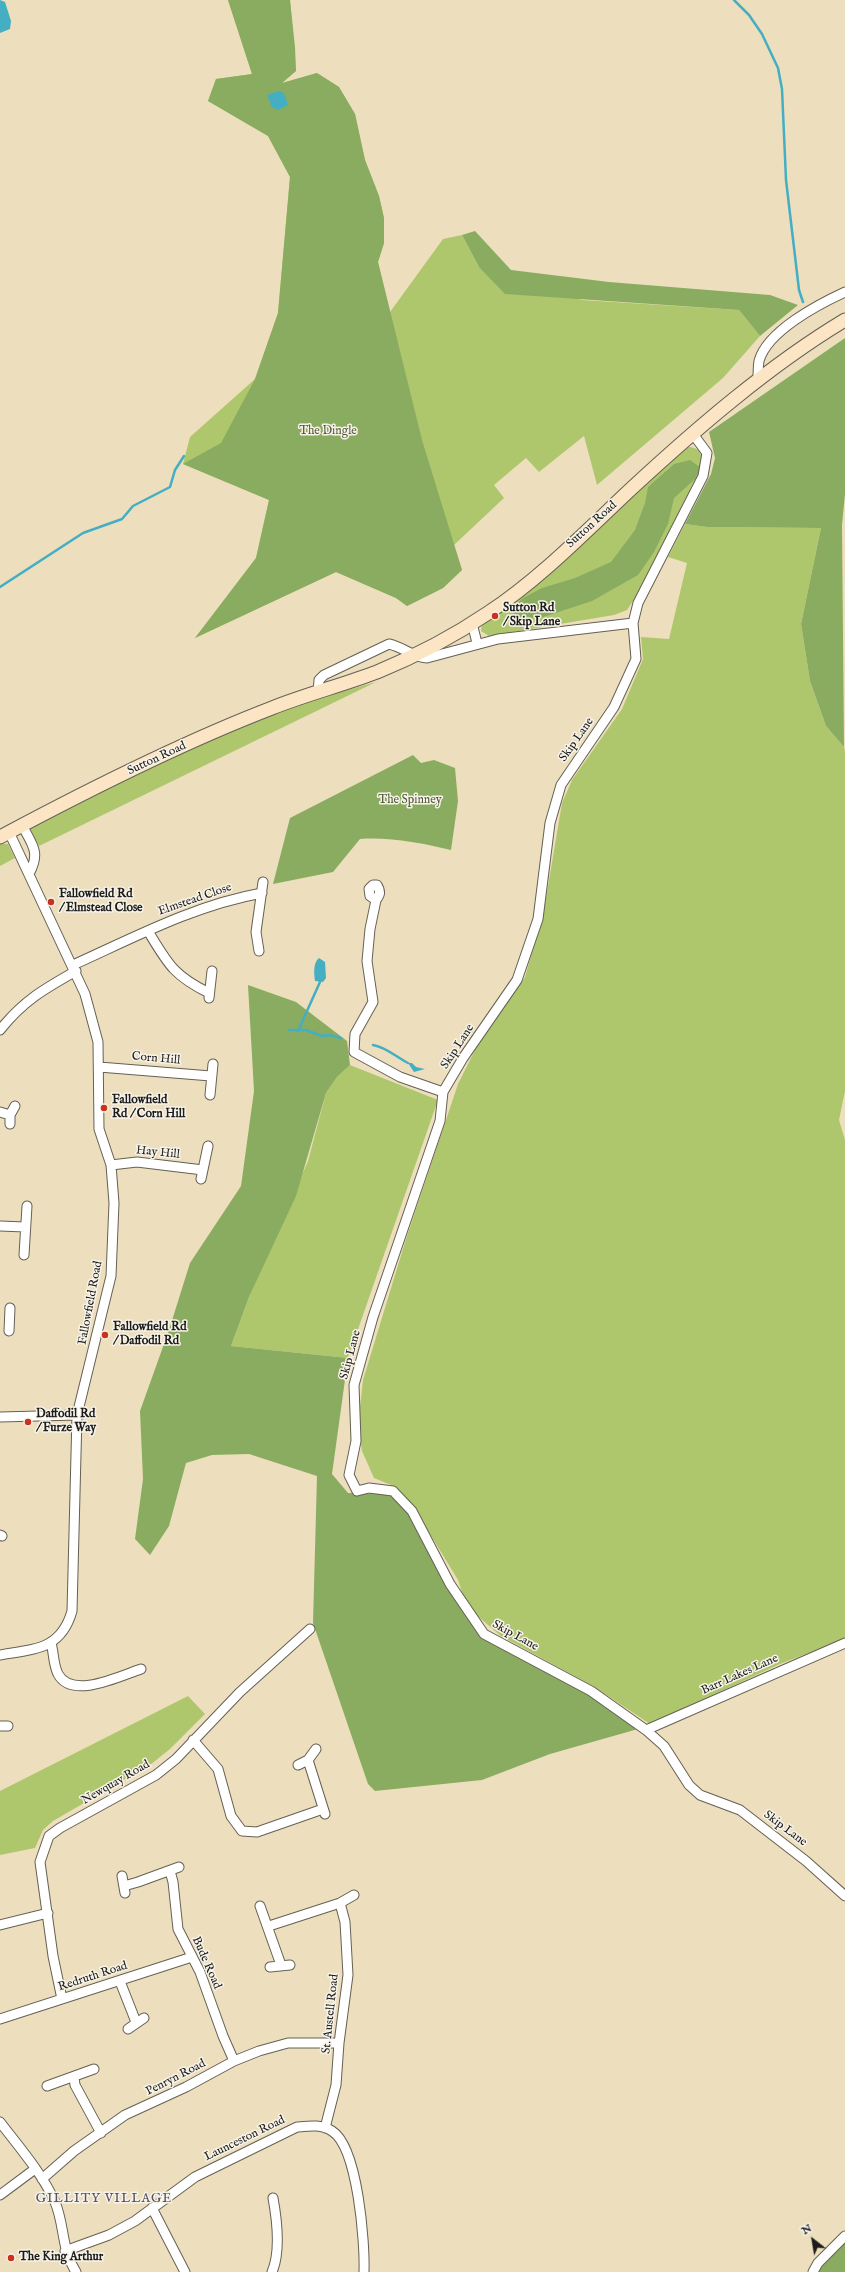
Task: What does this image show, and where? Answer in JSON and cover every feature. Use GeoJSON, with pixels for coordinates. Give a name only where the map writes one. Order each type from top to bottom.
{"type":"FeatureCollection","features":[{"type":"Feature","properties":{"kind":"main road","name":"Sutton Road"},"geometry":{"type":"LineString","coordinates":[[4,834],[229,726],[274,707],[378,671],[415,654],[472,623],[517,592],[693,434],[758,380],[845,320]]}},
{"type":"Feature","properties":{"kind":"street"},"geometry":{"type":"LineString","coordinates":[[758,380],[759,361],[788,324],[817,305],[845,292]]}},
{"type":"Feature","properties":{"kind":"street","name":"Skip Lane"},"geometry":{"type":"LineString","coordinates":[[693,434],[707,453],[703,476],[638,603],[633,623],[636,659],[614,707],[561,785],[550,823],[538,919],[517,980],[464,1058],[443,1092],[440,1121],[373,1317],[354,1385],[356,1441],[349,1476],[357,1491],[369,1488],[393,1491],[412,1511],[450,1584],[484,1634],[591,1691],[646,1730],[664,1746],[689,1786],[700,1795],[740,1810],[806,1860],[845,1896]]}},
{"type":"Feature","properties":{"kind":"street"},"geometry":{"type":"LineString","coordinates":[[472,623],[477,643]]}},
{"type":"Feature","properties":{"kind":"street"},"geometry":{"type":"LineString","coordinates":[[318,692],[319,680],[324,675],[389,644],[400,646],[415,654],[419,658],[427,658],[477,643],[498,639],[633,623]]}},
{"type":"Feature","properties":{"kind":"street"},"geometry":{"type":"LineString","coordinates":[[22,825],[36,852],[35,864],[29,874]]}},
{"type":"Feature","properties":{"kind":"street","name":"Fallowfield Road"},"geometry":{"type":"LineString","coordinates":[[0,1655],[40,1648],[51,1643],[66,1629],[72,1611],[77,1416],[111,1276],[114,1203],[111,1165],[99,1129],[98,1042],[85,994],[29,874],[4,834]]}},
{"type":"Feature","properties":{"kind":"street"},"geometry":{"type":"LineString","coordinates":[[258,951],[256,932],[263,882]]}},
{"type":"Feature","properties":{"kind":"street","name":"Elmstead Close"},"geometry":{"type":"LineString","coordinates":[[0,1030],[11,1017],[40,991],[74,968],[181,915],[211,905],[262,893]]}},
{"type":"Feature","properties":{"kind":"street"},"geometry":{"type":"LineString","coordinates":[[376,900],[370,929],[367,961],[373,1002],[355,1034],[354,1052],[400,1077],[443,1092]]}},
{"type":"Feature","properties":{"kind":"street"},"geometry":{"type":"LineString","coordinates":[[148,931],[169,966],[188,983],[209,996],[212,971]]}},
{"type":"Feature","properties":{"kind":"street"},"geometry":{"type":"LineString","coordinates":[[210,1095],[213,1064]]}},
{"type":"Feature","properties":{"kind":"street","name":"Corn Hill"},"geometry":{"type":"LineString","coordinates":[[99,1067],[211,1076]]}},
{"type":"Feature","properties":{"kind":"street"},"geometry":{"type":"LineString","coordinates":[[0,1112],[10,1119],[15,1106]]}},
{"type":"Feature","properties":{"kind":"street","name":"Hay Hill"},"geometry":{"type":"LineString","coordinates":[[111,1165],[137,1162],[202,1175],[208,1146]]}},
{"type":"Feature","properties":{"kind":"street"},"geometry":{"type":"LineString","coordinates":[[24,1255],[27,1206]]}},
{"type":"Feature","properties":{"kind":"street"},"geometry":{"type":"LineString","coordinates":[[0,1226],[25,1227]]}},
{"type":"Feature","properties":{"kind":"street"},"geometry":{"type":"LineString","coordinates":[[6,1326],[10,1308]]}},
{"type":"Feature","properties":{"kind":"street"},"geometry":{"type":"LineString","coordinates":[[0,1417],[77,1416]]}},
{"type":"Feature","properties":{"kind":"street","name":"Newquay Road"},"geometry":{"type":"LineString","coordinates":[[62,1999],[53,1956],[40,1862],[49,1836],[60,1828],[156,1775],[176,1759],[240,1692],[310,1629]]}},
{"type":"Feature","properties":{"kind":"street"},"geometry":{"type":"LineString","coordinates":[[51,1643],[59,1674],[63,1680],[73,1686],[88,1686],[142,1668]]}},
{"type":"Feature","properties":{"kind":"street","name":"Barr Lakes Lane"},"geometry":{"type":"LineString","coordinates":[[646,1730],[845,1643]]}},
{"type":"Feature","properties":{"kind":"street"},"geometry":{"type":"LineString","coordinates":[[193,1740],[218,1769],[231,1816],[242,1831],[248,1833],[257,1832],[324,1812],[308,1760]]}},
{"type":"Feature","properties":{"kind":"street"},"geometry":{"type":"LineString","coordinates":[[298,1765],[308,1760],[316,1749]]}},
{"type":"Feature","properties":{"kind":"street"},"geometry":{"type":"LineString","coordinates":[[122,1876],[124,1889],[178,1867]]}},
{"type":"Feature","properties":{"kind":"street","name":"Bude Road"},"geometry":{"type":"LineString","coordinates":[[170,1871],[173,1882],[178,1929],[192,1957],[234,2061]]}},
{"type":"Feature","properties":{"kind":"street"},"geometry":{"type":"LineString","coordinates":[[269,1926],[354,1896]]}},
{"type":"Feature","properties":{"kind":"street","name":"St. Austell Road"},"geometry":{"type":"LineString","coordinates":[[325,2128],[336,2085],[339,2043],[348,1975],[346,1928],[340,1902]]}},
{"type":"Feature","properties":{"kind":"street"},"geometry":{"type":"LineString","coordinates":[[260,1906],[285,1965],[270,1967]]}},
{"type":"Feature","properties":{"kind":"street"},"geometry":{"type":"LineString","coordinates":[[0,1925],[48,1913]]}},
{"type":"Feature","properties":{"kind":"street","name":"Redruth Road"},"geometry":{"type":"LineString","coordinates":[[0,2019],[192,1957]]}},
{"type":"Feature","properties":{"kind":"street"},"geometry":{"type":"LineString","coordinates":[[122,1980],[121,1984],[140,2020],[128,2029]]}},
{"type":"Feature","properties":{"kind":"street","name":"Penryn Road"},"geometry":{"type":"LineString","coordinates":[[42,2179],[74,2151],[125,2115],[186,2087],[234,2061],[288,2043],[339,2043]]}},
{"type":"Feature","properties":{"kind":"street"},"geometry":{"type":"LineString","coordinates":[[47,2086],[94,2069]]}},
{"type":"Feature","properties":{"kind":"street"},"geometry":{"type":"LineString","coordinates":[[74,2077],[75,2086],[101,2133]]}},
{"type":"Feature","properties":{"kind":"street"},"geometry":{"type":"LineString","coordinates":[[0,2122],[42,2179],[55,2204],[65,2251],[76,2272]]}},
{"type":"Feature","properties":{"kind":"street","name":"Launceston Road"},"geometry":{"type":"LineString","coordinates":[[65,2251],[109,2235],[152,2208],[195,2177],[296,2128],[313,2125],[325,2128]]}},
{"type":"Feature","properties":{"kind":"street"},"geometry":{"type":"LineString","coordinates":[[325,2128],[333,2132],[342,2141],[351,2163],[362,2236],[364,2272]]}},
{"type":"Feature","properties":{"kind":"street"},"geometry":{"type":"LineString","coordinates":[[0,2195],[35,2169]]}},
{"type":"Feature","properties":{"kind":"street"},"geometry":{"type":"LineString","coordinates":[[271,2204],[277,2244],[275,2265],[272,2272]]}},
{"type":"Feature","properties":{"kind":"street"},"geometry":{"type":"LineString","coordinates":[[152,2208],[185,2272]]}},
{"type":"Feature","properties":{"kind":"street"},"geometry":{"type":"LineString","coordinates":[[813,2272],[818,2263],[845,2236]]}},
{"type":"Feature","properties":{"kind":"green space"},"geometry":{"type":"Polygon","coordinates":[[[228,0],[290,0],[296,71],[282,83],[317,73],[339,87],[355,114],[365,160],[379,196],[384,218],[384,243],[378,262],[390,312],[443,239],[462,235],[479,267],[582,300],[739,310],[760,336],[723,378],[597,485],[584,436],[539,472],[526,458],[494,485],[504,498],[454,545],[462,570],[443,588],[407,606],[396,598],[336,572],[195,638],[256,558],[269,500],[183,464],[190,437],[255,379],[278,313],[290,177],[268,136],[208,101],[216,79],[252,74],[228,0]]]}},
{"type":"Feature","properties":{"kind":"green space","name":"The Dingle"},"geometry":{"type":"Polygon","coordinates":[[[228,0],[290,0],[296,71],[282,83],[317,73],[339,87],[355,114],[365,160],[379,196],[384,218],[384,243],[378,262],[422,440],[462,570],[443,588],[407,606],[396,598],[336,572],[195,638],[256,558],[269,500],[183,464],[221,443],[255,379],[278,313],[290,177],[268,136],[208,101],[216,79],[252,74],[228,0]]]}},
{"type":"Feature","properties":{"kind":"green space"},"geometry":{"type":"Polygon","coordinates":[[[475,231],[511,270],[609,282],[770,295],[798,305],[760,336],[739,310],[505,294],[479,267],[462,235],[475,231]]]}},
{"type":"Feature","properties":{"kind":"green space"},"geometry":{"type":"Polygon","coordinates":[[[845,338],[845,494],[842,525],[844,747],[826,726],[810,681],[801,624],[821,528],[707,527],[685,524],[711,474],[715,458],[709,432],[845,338]]]}},
{"type":"Feature","properties":{"kind":"green space"},"geometry":{"type":"Polygon","coordinates":[[[684,448],[694,448],[701,454],[701,468],[637,595],[627,610],[614,615],[489,636],[481,631],[482,624],[684,448]]]}},
{"type":"Feature","properties":{"kind":"green space"},"geometry":{"type":"Polygon","coordinates":[[[690,460],[701,468],[695,479],[674,498],[668,524],[654,552],[638,575],[592,601],[540,618],[514,618],[513,607],[523,598],[542,588],[575,578],[611,562],[635,530],[645,503],[648,487],[674,464],[690,460]]]}},
{"type":"Feature","properties":{"kind":"green space"},"geometry":{"type":"Polygon","coordinates":[[[685,524],[707,527],[821,528],[801,624],[810,681],[826,726],[844,747],[845,752],[845,1091],[839,1120],[845,1140],[845,1639],[780,1664],[650,1724],[593,1686],[501,1636],[467,1607],[458,1580],[416,1511],[396,1487],[374,1478],[362,1451],[358,1425],[363,1380],[406,1239],[458,1084],[475,1050],[525,977],[544,910],[562,803],[572,780],[622,709],[643,659],[641,637],[669,639],[687,563],[668,557],[685,524]]]}},
{"type":"Feature","properties":{"kind":"green space"},"geometry":{"type":"Polygon","coordinates":[[[376,682],[39,846],[29,826],[194,746],[274,711],[376,682]]]}},
{"type":"Feature","properties":{"kind":"green space","name":"The Spinney"},"geometry":{"type":"Polygon","coordinates":[[[413,755],[421,763],[434,760],[455,768],[458,801],[451,850],[394,840],[360,839],[333,872],[273,884],[290,818],[413,755]]]}},
{"type":"Feature","properties":{"kind":"green space"},"geometry":{"type":"Polygon","coordinates":[[[0,843],[8,844],[15,858],[0,866],[0,843]]]}},
{"type":"Feature","properties":{"kind":"green space"},"geometry":{"type":"Polygon","coordinates":[[[248,985],[296,1002],[347,1041],[350,1065],[337,1077],[326,1093],[296,1196],[249,1297],[231,1346],[348,1358],[332,1474],[348,1493],[389,1494],[409,1513],[479,1633],[589,1694],[638,1729],[550,1754],[482,1780],[375,1791],[368,1784],[313,1623],[317,1476],[249,1454],[212,1455],[186,1463],[169,1526],[150,1555],[135,1539],[143,1479],[140,1411],[169,1330],[190,1263],[241,1186],[254,1091],[248,985]]]}},
{"type":"Feature","properties":{"kind":"green space"},"geometry":{"type":"Polygon","coordinates":[[[350,1065],[438,1100],[348,1358],[231,1346],[249,1297],[308,1161],[326,1093],[337,1077],[350,1065]]]}},
{"type":"Feature","properties":{"kind":"green space"},"geometry":{"type":"Polygon","coordinates":[[[188,1696],[205,1714],[170,1749],[150,1765],[53,1821],[43,1830],[35,1848],[0,1855],[0,1791],[188,1696]]]}},
{"type":"Feature","properties":{"kind":"green space"},"geometry":{"type":"Polygon","coordinates":[[[845,2242],[845,2272],[817,2272],[845,2242]]]}},
{"type":"Feature","properties":{"kind":"water"},"geometry":{"type":"Polygon","coordinates":[[[0,0],[5,2],[11,21],[10,29],[0,33],[0,0]]]}},
{"type":"Feature","properties":{"kind":"water"},"geometry":{"type":"Polygon","coordinates":[[[278,91],[284,93],[288,105],[278,110],[272,107],[267,95],[278,91]]]}},
{"type":"Feature","properties":{"kind":"water"},"geometry":{"type":"Polygon","coordinates":[[[319,958],[325,962],[326,978],[323,982],[315,981],[315,965],[319,958]]]}},
{"type":"Feature","properties":{"kind":"water"},"geometry":{"type":"Polygon","coordinates":[[[408,1063],[412,1063],[416,1067],[425,1069],[414,1072],[408,1063]]]}},
{"type":"Feature","properties":{"kind":"waterway"},"geometry":{"type":"LineString","coordinates":[[734,0],[749,15],[762,34],[778,68],[782,89],[786,180],[799,290],[803,302]]}},
{"type":"Feature","properties":{"kind":"waterway"},"geometry":{"type":"LineString","coordinates":[[0,587],[83,533],[122,519],[133,506],[170,487],[175,470],[184,456]]}},
{"type":"Feature","properties":{"kind":"waterway"},"geometry":{"type":"LineString","coordinates":[[298,1031],[320,982]]}},
{"type":"Feature","properties":{"kind":"waterway"},"geometry":{"type":"LineString","coordinates":[[289,1030],[306,1030],[322,1036],[329,1035],[341,1038]]}},
{"type":"Feature","properties":{"kind":"waterway"},"geometry":{"type":"LineString","coordinates":[[373,1045],[387,1050],[408,1063]]}},
{"type":"Feature","properties":{"kind":"place","name":"Sutton Rd / Skip Lane"},"geometry":{"type":"Point","coordinates":[495,616]}},
{"type":"Feature","properties":{"kind":"place","name":"Fallowfield Rd / Elmstead Close"},"geometry":{"type":"Point","coordinates":[51,902]}},
{"type":"Feature","properties":{"kind":"place","name":"Fallowfield Rd / Corn Hill"},"geometry":{"type":"Point","coordinates":[104,1108]}},
{"type":"Feature","properties":{"kind":"place","name":"Fallowfield Rd / Daffodil Rd"},"geometry":{"type":"Point","coordinates":[105,1335]}},
{"type":"Feature","properties":{"kind":"place","name":"Daffodil Rd / Furze Way"},"geometry":{"type":"Point","coordinates":[28,1422]}},
{"type":"Feature","properties":{"kind":"place","name":"The King Arthur"},"geometry":{"type":"Point","coordinates":[11,2258]}},
{"type":"Feature","properties":{"kind":"district","name":"GILLITY VILLAGE"},"geometry":{"type":"Point","coordinates":[104,2199]}}]}
